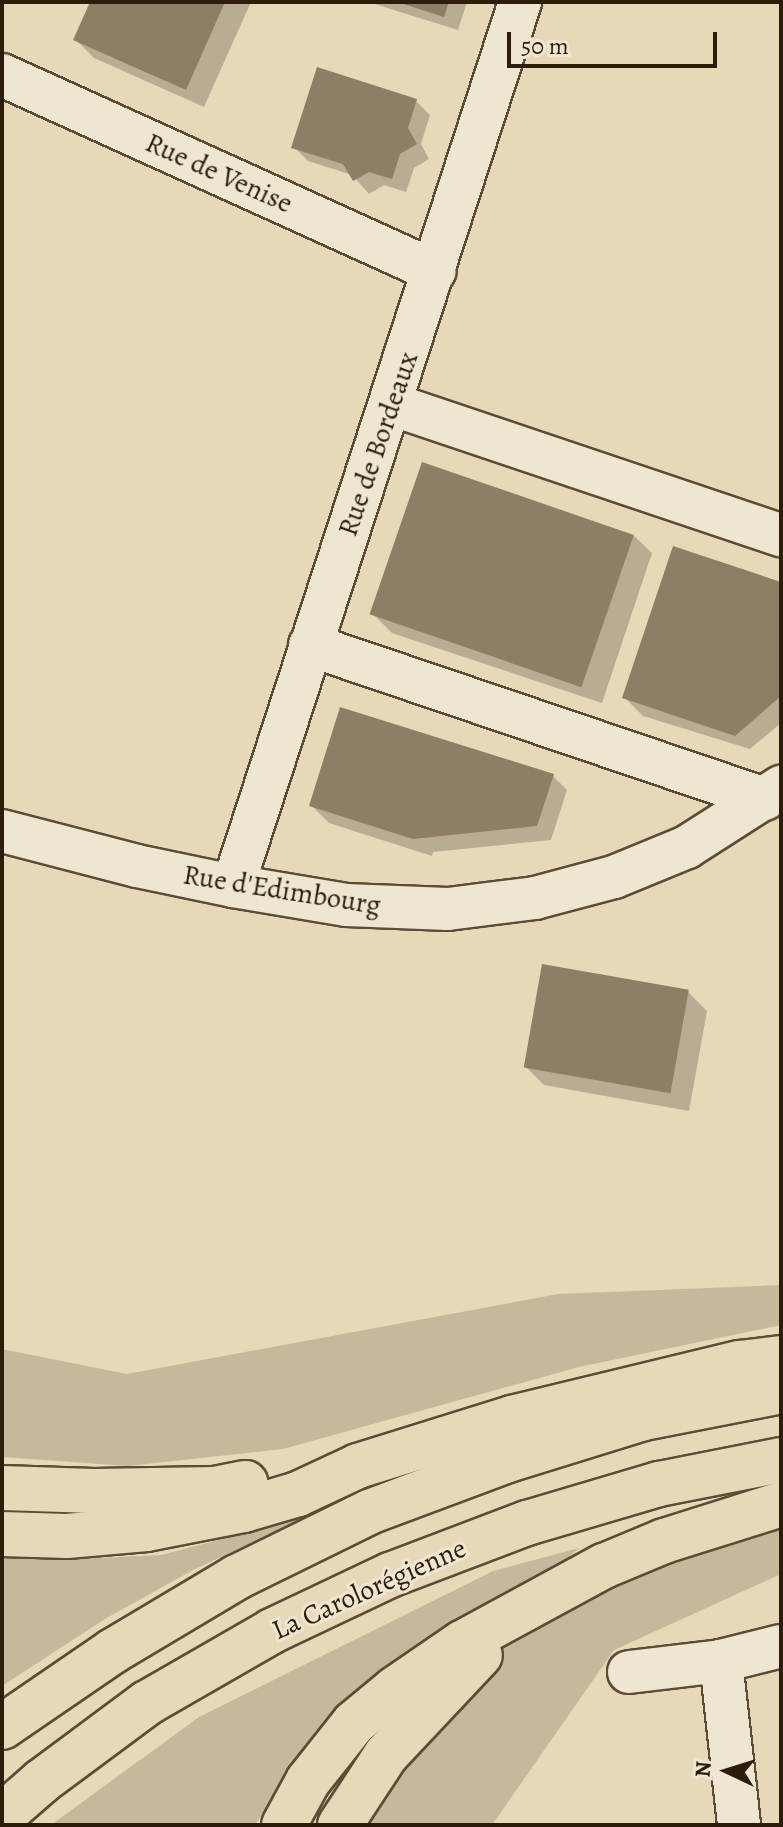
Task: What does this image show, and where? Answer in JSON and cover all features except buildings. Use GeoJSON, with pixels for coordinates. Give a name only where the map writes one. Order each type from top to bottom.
{"type":"FeatureCollection","features":[{"type":"Feature","properties":{"kind":"highway"},"geometry":{"type":"LineString","coordinates":[[2,1534],[67,1536],[147,1529],[244,1510],[298,1494],[358,1466],[512,1418],[740,1363],[781,1358]]}},
{"type":"Feature","properties":{"kind":"highway"},"geometry":{"type":"LineString","coordinates":[[2,1727],[113,1651],[237,1577],[369,1512],[508,1460],[644,1418],[781,1391]]}},
{"type":"Feature","properties":{"kind":"highway","name":"La Carolorégienne"},"geometry":{"type":"LineString","coordinates":[[2,1816],[42,1781],[147,1703],[272,1631],[390,1575],[527,1523],[659,1484],[781,1460]]}},
{"type":"Feature","properties":{"kind":"highway"},"geometry":{"type":"LineString","coordinates":[[2,1488],[94,1491],[214,1489],[286,1474],[358,1466]]}},
{"type":"Feature","properties":{"kind":"highway"},"geometry":{"type":"LineString","coordinates":[[284,1825],[308,1781],[354,1723],[395,1689],[462,1643],[604,1566],[664,1541],[781,1504]]}},
{"type":"Feature","properties":{"kind":"highway"},"geometry":{"type":"LineString","coordinates":[[340,1825],[386,1755],[462,1671],[535,1605]]}},
{"type":"Feature","properties":{"kind":"street","name":"Rue de Bordeaux"},"geometry":{"type":"LineString","coordinates":[[233,886],[520,2]]}},
{"type":"Feature","properties":{"kind":"street","name":"Rue de Venise"},"geometry":{"type":"LineString","coordinates":[[2,75],[435,271]]}},
{"type":"Feature","properties":{"kind":"street"},"geometry":{"type":"LineString","coordinates":[[391,404],[781,535]]}},
{"type":"Feature","properties":{"kind":"street"},"geometry":{"type":"LineString","coordinates":[[310,645],[773,793]]}},
{"type":"Feature","properties":{"kind":"street","name":"Rue d'Edimbourg"},"geometry":{"type":"LineString","coordinates":[[2,831],[137,866],[233,886],[346,905],[448,909],[535,898],[614,877],[687,847],[773,793]]}},
{"type":"Feature","properties":{"kind":"street"},"geometry":{"type":"LineString","coordinates":[[629,1672],[721,1661],[781,1646]]}},
{"type":"Feature","properties":{"kind":"street"},"geometry":{"type":"LineString","coordinates":[[721,1661],[739,1825]]}},
{"type":"Feature","properties":{"kind":"shaded area"},"geometry":{"type":"Polygon","coordinates":[[[781,1285],[781,1325],[579,1367],[283,1449],[128,1466],[2,1457],[2,1349],[127,1374],[558,1294],[781,1285]]]}},
{"type":"Feature","properties":{"kind":"shaded area"},"geometry":{"type":"Polygon","coordinates":[[[781,1511],[781,1574],[614,1650],[492,1825],[330,1825],[510,1628],[781,1511]]]}},
{"type":"Feature","properties":{"kind":"shaded area"},"geometry":{"type":"Polygon","coordinates":[[[307,1517],[193,1570],[105,1619],[2,1686],[2,1554],[57,1560],[161,1555],[307,1517]]]}},
{"type":"Feature","properties":{"kind":"shaded area"},"geometry":{"type":"Polygon","coordinates":[[[579,1548],[529,1591],[298,1760],[255,1825],[51,1825],[199,1717],[493,1571],[579,1548]]]}}]}
